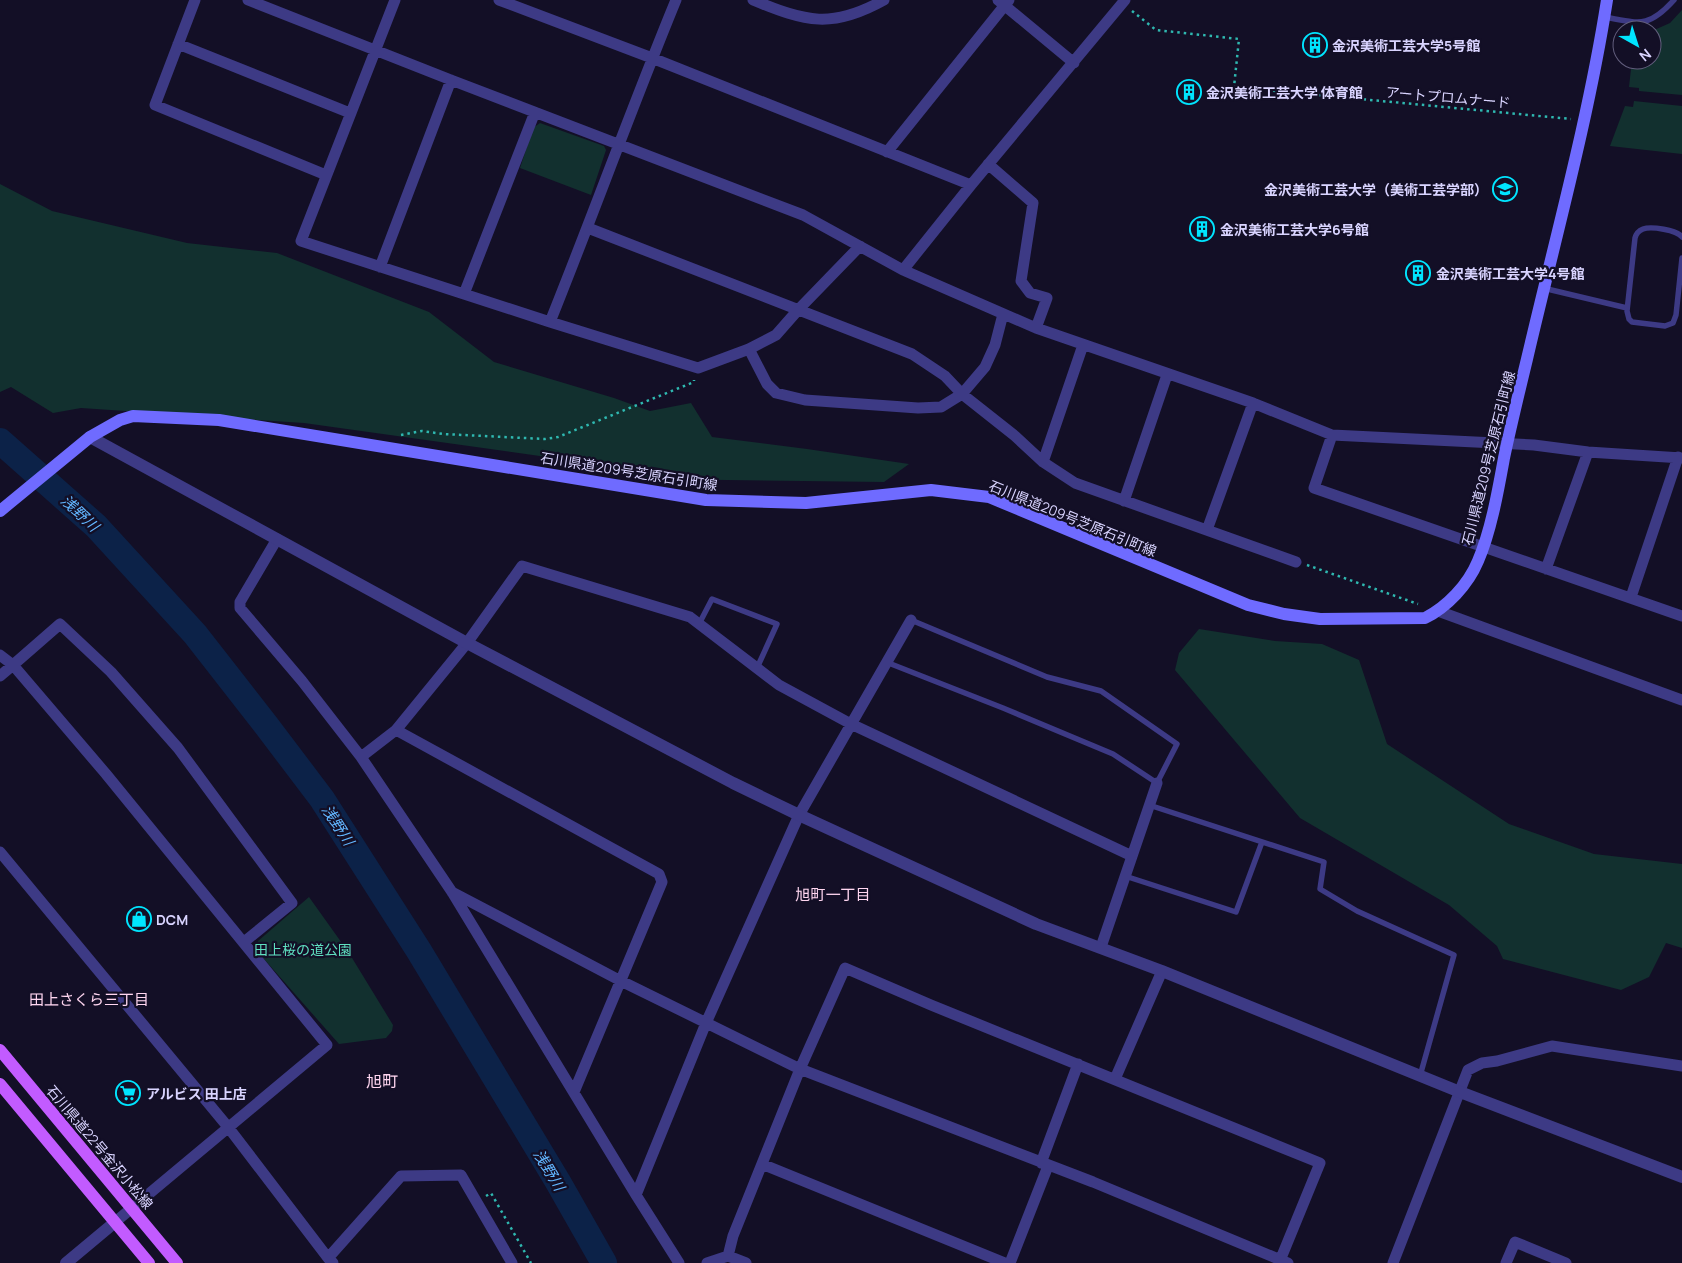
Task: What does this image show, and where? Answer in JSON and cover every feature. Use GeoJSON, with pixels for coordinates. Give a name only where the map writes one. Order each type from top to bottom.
{"type":"FeatureCollection","features":[{"type":"Feature","properties":{"kind":"main road","name":"石川県道209号芝原石引町線"},"geometry":{"type":"LineString","coordinates":[[0,511],[90,437],[120,420],[133,416],[219,420],[706,500],[806,503],[931,490],[990,497],[1248,605],[1284,614],[1320,619],[1409,620],[1424,618],[1438,611],[1465,583],[1483,547],[1499,486],[1543,288],[1578,150],[1607,0]]}},
{"type":"Feature","properties":{"kind":"main road","name":"石川県道22号金沢小松線"},"geometry":{"type":"LineString","coordinates":[[0,1050],[177,1263]]}},
{"type":"Feature","properties":{"kind":"main road"},"geometry":{"type":"LineString","coordinates":[[0,1084],[149,1263]]}},
{"type":"Feature","properties":{"kind":"street"},"geometry":{"type":"LineString","coordinates":[[195,0],[154,105],[326,176]]}},
{"type":"Feature","properties":{"kind":"street"},"geometry":{"type":"LineString","coordinates":[[248,0],[803,215],[903,270],[1036,328],[1253,403],[1332,435],[1534,445],[1588,452],[1680,458],[1631,597]]}},
{"type":"Feature","properties":{"kind":"street"},"geometry":{"type":"LineString","coordinates":[[395,0],[300,241],[698,368],[749,349],[776,335],[860,246]]}},
{"type":"Feature","properties":{"kind":"street"},"geometry":{"type":"LineString","coordinates":[[499,0],[652,58],[971,185]]}},
{"type":"Feature","properties":{"kind":"street"},"geometry":{"type":"LineString","coordinates":[[550,322],[588,228],[618,143],[676,0]]}},
{"type":"Feature","properties":{"kind":"street"},"geometry":{"type":"LineString","coordinates":[[753,0],[786,13],[813,19],[837,19],[864,11],[884,0]]}},
{"type":"Feature","properties":{"kind":"street"},"geometry":{"type":"LineString","coordinates":[[887,152],[1004,2],[1074,62]]}},
{"type":"Feature","properties":{"kind":"street"},"geometry":{"type":"LineString","coordinates":[[903,270],[988,164],[1074,62],[1127,4]]}},
{"type":"Feature","properties":{"kind":"street"},"geometry":{"type":"LineString","coordinates":[[178,44],[350,113]]}},
{"type":"Feature","properties":{"kind":"street"},"geometry":{"type":"LineString","coordinates":[[380,267],[451,80]]}},
{"type":"Feature","properties":{"kind":"street"},"geometry":{"type":"LineString","coordinates":[[464,294],[535,112]]}},
{"type":"Feature","properties":{"kind":"street"},"geometry":{"type":"LineString","coordinates":[[988,164],[1033,204],[1021,281],[1030,293],[1046,298],[1036,328]]}},
{"type":"Feature","properties":{"kind":"street"},"geometry":{"type":"LineString","coordinates":[[588,228],[912,354],[945,376],[962,394],[1015,436],[1043,462],[1075,483],[1296,562]]}},
{"type":"Feature","properties":{"kind":"street"},"geometry":{"type":"LineString","coordinates":[[749,349],[767,384],[776,393],[805,400],[918,408],[941,406],[962,394],[985,367],[995,345],[1003,314]]}},
{"type":"Feature","properties":{"kind":"street"},"geometry":{"type":"LineString","coordinates":[[1043,462],[1083,345]]}},
{"type":"Feature","properties":{"kind":"street"},"geometry":{"type":"LineString","coordinates":[[1124,500],[1167,374]]}},
{"type":"Feature","properties":{"kind":"street"},"geometry":{"type":"LineString","coordinates":[[1207,530],[1253,403]]}},
{"type":"Feature","properties":{"kind":"street"},"geometry":{"type":"LineString","coordinates":[[1332,435],[1314,488],[1682,616]]}},
{"type":"Feature","properties":{"kind":"street"},"geometry":{"type":"LineString","coordinates":[[90,437],[467,643],[733,783],[799,815],[1036,924],[1101,947],[1460,1092],[1682,1177]]}},
{"type":"Feature","properties":{"kind":"street"},"geometry":{"type":"LineString","coordinates":[[1546,569],[1588,452]]}},
{"type":"Feature","properties":{"kind":"street"},"geometry":{"type":"LineString","coordinates":[[277,539],[240,602],[240,608],[302,681],[361,757],[452,892],[679,1263]]}},
{"type":"Feature","properties":{"kind":"street"},"geometry":{"type":"LineString","coordinates":[[361,757],[396,730],[467,643],[522,566],[690,617],[779,685],[851,724],[1132,856]]}},
{"type":"Feature","properties":{"kind":"street"},"geometry":{"type":"LineString","coordinates":[[1438,611],[1682,700]]}},
{"type":"Feature","properties":{"kind":"street"},"geometry":{"type":"LineString","coordinates":[[636,1195],[706,1023],[799,815],[911,620]]}},
{"type":"Feature","properties":{"kind":"street"},"geometry":{"type":"LineString","coordinates":[[0,676],[60,624],[111,672],[178,748],[292,903],[244,942]]}},
{"type":"Feature","properties":{"kind":"street"},"geometry":{"type":"LineString","coordinates":[[0,655],[13,665],[244,942],[327,1045],[66,1263]]}},
{"type":"Feature","properties":{"kind":"street"},"geometry":{"type":"LineString","coordinates":[[396,730],[659,874],[662,882],[574,1092]]}},
{"type":"Feature","properties":{"kind":"street"},"geometry":{"type":"LineString","coordinates":[[1101,947],[1157,783]]}},
{"type":"Feature","properties":{"kind":"street"},"geometry":{"type":"LineString","coordinates":[[0,852],[228,1127],[330,1261],[401,1176],[461,1175],[512,1263]]}},
{"type":"Feature","properties":{"kind":"street"},"geometry":{"type":"LineString","coordinates":[[452,892],[621,981],[800,1069],[1093,1182],[1282,1262],[1320,1163],[931,1005],[845,968],[800,1069],[733,1236],[728,1256]]}},
{"type":"Feature","properties":{"kind":"street"},"geometry":{"type":"LineString","coordinates":[[1115,1079],[1162,971]]}},
{"type":"Feature","properties":{"kind":"street"},"geometry":{"type":"LineString","coordinates":[[1393,1263],[1468,1070],[1482,1063],[1497,1061],[1552,1046],[1682,1066]]}},
{"type":"Feature","properties":{"kind":"street"},"geometry":{"type":"LineString","coordinates":[[1010,1263],[1078,1064]]}},
{"type":"Feature","properties":{"kind":"street"},"geometry":{"type":"LineString","coordinates":[[762,1164],[1005,1263]]}},
{"type":"Feature","properties":{"kind":"street"},"geometry":{"type":"LineString","coordinates":[[1506,1263],[1515,1242],[1566,1263]]}},
{"type":"Feature","properties":{"kind":"street"},"geometry":{"type":"LineString","coordinates":[[707,1263],[728,1256],[746,1263]]}},
{"type":"Feature","properties":{"kind":"lane"},"geometry":{"type":"LineString","coordinates":[[1604,17],[1631,22],[1649,20],[1661,14],[1674,0]]}},
{"type":"Feature","properties":{"kind":"lane"},"geometry":{"type":"LineString","coordinates":[[1682,237],[1674,231],[1646,228],[1637,233],[1627,308],[1627,315],[1632,322],[1665,326],[1672,323],[1676,315],[1682,258]]}},
{"type":"Feature","properties":{"kind":"lane"},"geometry":{"type":"LineString","coordinates":[[1543,288],[1627,308]]}},
{"type":"Feature","properties":{"kind":"lane"},"geometry":{"type":"LineString","coordinates":[[699,624],[712,599],[777,624],[757,668]]}},
{"type":"Feature","properties":{"kind":"lane"},"geometry":{"type":"LineString","coordinates":[[886,662],[1113,754],[1157,783],[1177,744],[1101,691],[1047,677],[911,620]]}},
{"type":"Feature","properties":{"kind":"lane"},"geometry":{"type":"LineString","coordinates":[[1149,805],[1324,862],[1320,889],[1356,911],[1454,955],[1420,1076]]}},
{"type":"Feature","properties":{"kind":"lane"},"geometry":{"type":"LineString","coordinates":[[1125,876],[1236,912],[1262,842]]}},
{"type":"Feature","properties":{"kind":"path","name":"アートプロムナード"},"geometry":{"type":"LineString","coordinates":[[1127,4],[1156,30],[1239,39],[1234,87],[1571,118]]}},
{"type":"Feature","properties":{"kind":"path"},"geometry":{"type":"LineString","coordinates":[[395,449],[401,435],[422,431],[443,434],[558,438],[694,382],[693,366]]}},
{"type":"Feature","properties":{"kind":"path"},"geometry":{"type":"LineString","coordinates":[[1296,562],[1438,611]]}},
{"type":"Feature","properties":{"kind":"path"},"geometry":{"type":"LineString","coordinates":[[476,1202],[491,1193],[531,1263]]}},
{"type":"Feature","properties":{"kind":"green space"},"geometry":{"type":"Polygon","coordinates":[[[1682,10],[1682,95],[1639,91],[1639,88],[1629,87],[1631,70],[1662,70],[1662,27],[1670,23],[1682,10]]]}},
{"type":"Feature","properties":{"kind":"green space"},"geometry":{"type":"Polygon","coordinates":[[[1634,101],[1682,106],[1682,154],[1610,146],[1625,106],[1633,107],[1634,101]]]}},
{"type":"Feature","properties":{"kind":"green space"},"geometry":{"type":"Polygon","coordinates":[[[540,123],[604,146],[606,150],[591,195],[520,168],[533,128],[540,123]]]}},
{"type":"Feature","properties":{"kind":"green space"},"geometry":{"type":"Polygon","coordinates":[[[0,184],[52,211],[187,243],[277,253],[429,312],[494,362],[614,398],[650,411],[691,403],[712,437],[909,464],[884,482],[650,479],[554,458],[304,423],[81,408],[53,413],[11,387],[0,392],[0,184]]]}},
{"type":"Feature","properties":{"kind":"green space"},"geometry":{"type":"Polygon","coordinates":[[[1199,629],[1275,641],[1322,644],[1359,660],[1387,744],[1509,824],[1594,854],[1682,864],[1682,948],[1666,943],[1649,977],[1621,990],[1503,959],[1497,946],[1449,905],[1300,818],[1175,670],[1179,653],[1199,629]]]}},
{"type":"Feature","properties":{"kind":"green space","name":"田上桜の道公園"},"geometry":{"type":"Polygon","coordinates":[[[309,897],[349,953],[393,1025],[392,1031],[386,1038],[339,1044],[257,951],[258,941],[309,897]]]}},
{"type":"Feature","properties":{"kind":"waterway","name":"浅野川"},"geometry":{"type":"LineString","coordinates":[[0,441],[96,526],[195,634],[322,799],[419,951],[558,1182],[604,1263]]}},
{"type":"Feature","properties":{"kind":"place","name":"金沢美術工芸大学5号館"},"geometry":{"type":"Point","coordinates":[1315,45]}},
{"type":"Feature","properties":{"kind":"place","name":"金沢美術工芸大学 体育館"},"geometry":{"type":"Point","coordinates":[1189,92]}},
{"type":"Feature","properties":{"kind":"place","name":"金沢美術工芸大学（美術工芸学部）"},"geometry":{"type":"Point","coordinates":[1505,189]}},
{"type":"Feature","properties":{"kind":"place","name":"金沢美術工芸大学6号館"},"geometry":{"type":"Point","coordinates":[1202,229]}},
{"type":"Feature","properties":{"kind":"place","name":"金沢美術工芸大学4号館"},"geometry":{"type":"Point","coordinates":[1418,273]}},
{"type":"Feature","properties":{"kind":"place","name":"DCM"},"geometry":{"type":"Point","coordinates":[139,919]}},
{"type":"Feature","properties":{"kind":"place","name":"アルビス 田上店"},"geometry":{"type":"Point","coordinates":[128,1093]}},
{"type":"Feature","properties":{"kind":"district","name":"旭町一丁目"},"geometry":{"type":"Point","coordinates":[833,894]}},
{"type":"Feature","properties":{"kind":"district","name":"田上さくら三丁目"},"geometry":{"type":"Point","coordinates":[89,999]}},
{"type":"Feature","properties":{"kind":"district","name":"旭町"},"geometry":{"type":"Point","coordinates":[382,1081]}}]}
